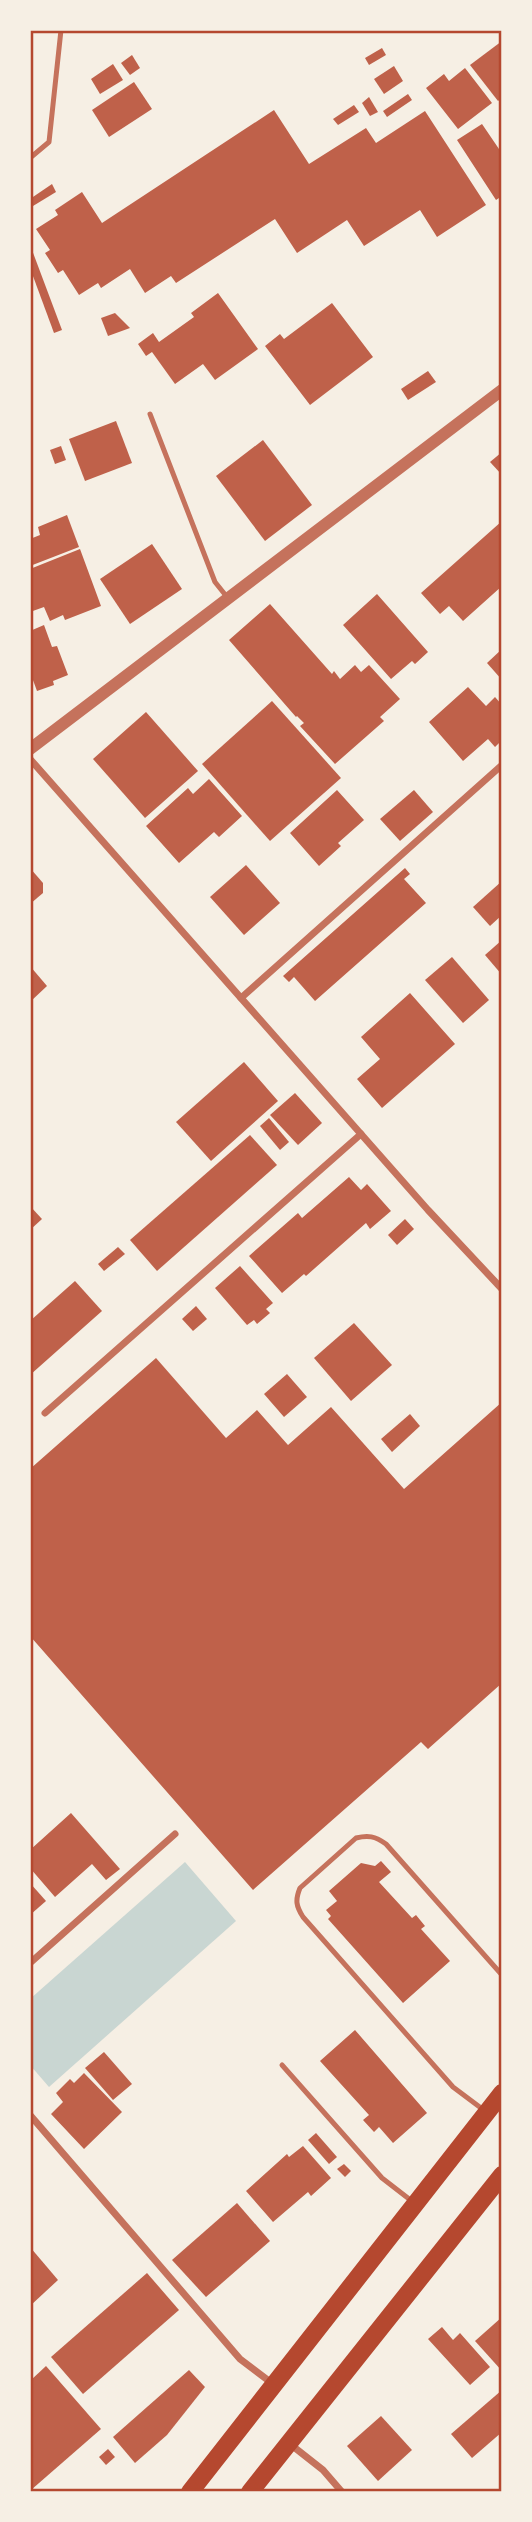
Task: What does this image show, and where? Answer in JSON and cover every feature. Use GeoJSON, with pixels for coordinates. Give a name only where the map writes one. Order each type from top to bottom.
{"type":"FeatureCollection","features":[{"type":"Feature","properties":{"kind":"main road"},"geometry":{"type":"LineString","coordinates":[[190,2492],[502,2093]]}},
{"type":"Feature","properties":{"kind":"main road"},"geometry":{"type":"LineString","coordinates":[[250,2492],[500,2183]]}},
{"type":"Feature","properties":{"kind":"street"},"geometry":{"type":"LineString","coordinates":[[30,749],[502,390]]}},
{"type":"Feature","properties":{"kind":"street"},"geometry":{"type":"LineString","coordinates":[[30,759],[361,1134],[502,1289]]}},
{"type":"Feature","properties":{"kind":"street"},"geometry":{"type":"LineString","coordinates":[[241,998],[502,765]]}},
{"type":"Feature","properties":{"kind":"street"},"geometry":{"type":"LineString","coordinates":[[45,1413],[361,1134]]}},
{"type":"Feature","properties":{"kind":"street"},"geometry":{"type":"LineString","coordinates":[[30,1963],[175,1834]]}},
{"type":"Feature","properties":{"kind":"street"},"geometry":{"type":"LineString","coordinates":[[30,2115],[240,2359],[274,2385]]}},
{"type":"Feature","properties":{"kind":"street"},"geometry":{"type":"LineString","coordinates":[[289,2444],[323,2470],[342,2492]]}},
{"type":"Feature","properties":{"kind":"lane"},"geometry":{"type":"LineString","coordinates":[[30,158],[49,142],[61,30]]}},
{"type":"Feature","properties":{"kind":"lane"},"geometry":{"type":"LineString","coordinates":[[150,414],[215,582],[228,598]]}},
{"type":"Feature","properties":{"kind":"lane"},"geometry":{"type":"LineString","coordinates":[[487,2113],[453,2087],[297,1908],[296,1898],[300,1888],[356,1838],[377,1838],[397,1856],[502,1975]]}},
{"type":"Feature","properties":{"kind":"lane"},"geometry":{"type":"LineString","coordinates":[[282,2065],[382,2178],[415,2204]]}},
{"type":"Feature","properties":{"kind":"shaded area"},"geometry":{"type":"Polygon","coordinates":[[[185,1862],[236,1921],[49,2087],[30,2065],[30,1999],[185,1862]]]}},
{"type":"Feature","properties":{"kind":"building"},"geometry":{"type":"Polygon","coordinates":[[[502,41],[502,98],[498,101],[470,65],[502,41]]]}},
{"type":"Feature","properties":{"kind":"building"},"geometry":{"type":"Polygon","coordinates":[[[382,48],[386,55],[369,65],[365,58],[382,48]]]}},
{"type":"Feature","properties":{"kind":"building"},"geometry":{"type":"Polygon","coordinates":[[[132,55],[140,68],[130,75],[121,63],[132,55]]]}},
{"type":"Feature","properties":{"kind":"building"},"geometry":{"type":"Polygon","coordinates":[[[113,64],[123,80],[100,94],[91,79],[113,64]]]}},
{"type":"Feature","properties":{"kind":"building"},"geometry":{"type":"Polygon","coordinates":[[[394,66],[403,81],[384,94],[374,79],[394,66]]]}},
{"type":"Feature","properties":{"kind":"building"},"geometry":{"type":"Polygon","coordinates":[[[465,68],[492,103],[458,129],[426,88],[444,74],[449,81],[465,68]]]}},
{"type":"Feature","properties":{"kind":"building"},"geometry":{"type":"Polygon","coordinates":[[[134,82],[152,109],[109,137],[92,110],[134,82]]]}},
{"type":"Feature","properties":{"kind":"building"},"geometry":{"type":"Polygon","coordinates":[[[408,94],[412,100],[387,117],[383,111],[408,94]]]}},
{"type":"Feature","properties":{"kind":"building"},"geometry":{"type":"Polygon","coordinates":[[[369,97],[378,112],[370,116],[362,103],[369,97]]]}},
{"type":"Feature","properties":{"kind":"building"},"geometry":{"type":"Polygon","coordinates":[[[354,105],[359,112],[338,125],[333,119],[354,105]]]}},
{"type":"Feature","properties":{"kind":"building"},"geometry":{"type":"Polygon","coordinates":[[[274,110],[309,164],[366,128],[376,143],[425,111],[486,205],[437,237],[420,210],[364,246],[347,220],[297,253],[275,219],[176,283],[171,276],[145,293],[130,269],[101,288],[98,283],[79,295],[63,270],[58,273],[45,253],[50,250],[36,229],[58,215],[55,210],[82,192],[102,223],[274,110]]]}},
{"type":"Feature","properties":{"kind":"building"},"geometry":{"type":"Polygon","coordinates":[[[482,124],[499,149],[502,147],[502,196],[496,200],[457,140],[482,124]]]}},
{"type":"Feature","properties":{"kind":"building"},"geometry":{"type":"Polygon","coordinates":[[[52,184],[56,192],[33,206],[30,199],[52,184]]]}},
{"type":"Feature","properties":{"kind":"building"},"geometry":{"type":"Polygon","coordinates":[[[32,250],[62,330],[54,333],[30,268],[32,250]]]}},
{"type":"Feature","properties":{"kind":"building"},"geometry":{"type":"Polygon","coordinates":[[[218,293],[258,349],[215,380],[203,364],[175,384],[152,352],[146,356],[138,344],[153,333],[159,342],[194,317],[191,313],[218,293]]]}},
{"type":"Feature","properties":{"kind":"building"},"geometry":{"type":"Polygon","coordinates":[[[332,303],[373,357],[310,405],[265,346],[280,334],[284,339],[332,303]]]}},
{"type":"Feature","properties":{"kind":"building"},"geometry":{"type":"Polygon","coordinates":[[[115,313],[130,328],[108,336],[101,318],[115,313]]]}},
{"type":"Feature","properties":{"kind":"building"},"geometry":{"type":"Polygon","coordinates":[[[428,371],[436,382],[408,400],[401,389],[428,371]]]}},
{"type":"Feature","properties":{"kind":"building"},"geometry":{"type":"Polygon","coordinates":[[[116,421],[132,463],[85,481],[69,439],[116,421]]]}},
{"type":"Feature","properties":{"kind":"building"},"geometry":{"type":"Polygon","coordinates":[[[263,440],[312,505],[265,541],[216,476],[263,440]]]}},
{"type":"Feature","properties":{"kind":"building"},"geometry":{"type":"Polygon","coordinates":[[[61,446],[66,460],[55,464],[50,450],[61,446]]]}},
{"type":"Feature","properties":{"kind":"building"},"geometry":{"type":"Polygon","coordinates":[[[502,452],[502,475],[490,462],[502,452]]]}},
{"type":"Feature","properties":{"kind":"building"},"geometry":{"type":"Polygon","coordinates":[[[67,515],[79,547],[30,566],[30,539],[40,535],[38,527],[67,515]]]}},
{"type":"Feature","properties":{"kind":"building"},"geometry":{"type":"Polygon","coordinates":[[[502,521],[502,586],[463,621],[449,606],[440,614],[421,593],[502,521]]]}},
{"type":"Feature","properties":{"kind":"building"},"geometry":{"type":"Polygon","coordinates":[[[152,544],[182,589],[130,624],[100,579],[152,544]]]}},
{"type":"Feature","properties":{"kind":"building"},"geometry":{"type":"Polygon","coordinates":[[[80,549],[101,606],[65,620],[63,615],[50,621],[44,607],[30,612],[30,569],[80,549]]]}},
{"type":"Feature","properties":{"kind":"building"},"geometry":{"type":"Polygon","coordinates":[[[377,594],[428,652],[415,664],[412,661],[391,679],[343,625],[377,594]]]}},
{"type":"Feature","properties":{"kind":"building"},"geometry":{"type":"Polygon","coordinates":[[[270,604],[332,674],[334,671],[340,679],[355,665],[361,672],[369,665],[400,699],[380,717],[384,721],[335,764],[300,726],[304,723],[229,640],[270,604]]]}},
{"type":"Feature","properties":{"kind":"building"},"geometry":{"type":"Polygon","coordinates":[[[44,625],[52,647],[57,646],[68,675],[53,681],[54,685],[37,691],[30,672],[30,631],[44,625]]]}},
{"type":"Feature","properties":{"kind":"building"},"geometry":{"type":"Polygon","coordinates":[[[502,649],[502,680],[487,663],[502,649]]]}},
{"type":"Feature","properties":{"kind":"building"},"geometry":{"type":"Polygon","coordinates":[[[468,687],[486,706],[495,697],[502,705],[502,740],[495,747],[488,739],[463,761],[429,722],[468,687]]]}},
{"type":"Feature","properties":{"kind":"building"},"geometry":{"type":"Polygon","coordinates":[[[272,701],[341,778],[270,841],[202,764],[272,701]]]}},
{"type":"Feature","properties":{"kind":"building"},"geometry":{"type":"Polygon","coordinates":[[[146,712],[198,771],[145,818],[93,759],[146,712]]]}},
{"type":"Feature","properties":{"kind":"building"},"geometry":{"type":"Polygon","coordinates":[[[209,779],[242,816],[219,837],[214,832],[179,863],[146,826],[188,788],[193,794],[209,779]]]}},
{"type":"Feature","properties":{"kind":"building"},"geometry":{"type":"Polygon","coordinates":[[[337,790],[364,820],[338,843],[341,846],[319,866],[290,833],[337,790]]]}},
{"type":"Feature","properties":{"kind":"building"},"geometry":{"type":"Polygon","coordinates":[[[414,790],[433,812],[400,841],[380,819],[414,790]]]}},
{"type":"Feature","properties":{"kind":"building"},"geometry":{"type":"Polygon","coordinates":[[[246,865],[280,903],[244,935],[210,897],[246,865]]]}},
{"type":"Feature","properties":{"kind":"building"},"geometry":{"type":"Polygon","coordinates":[[[30,868],[43,883],[43,893],[30,904],[30,868]]]}},
{"type":"Feature","properties":{"kind":"building"},"geometry":{"type":"Polygon","coordinates":[[[405,868],[410,874],[404,879],[426,903],[315,1001],[294,977],[289,982],[283,976],[405,868]]]}},
{"type":"Feature","properties":{"kind":"building"},"geometry":{"type":"Polygon","coordinates":[[[502,881],[502,915],[490,926],[473,907],[502,881]]]}},
{"type":"Feature","properties":{"kind":"building"},"geometry":{"type":"Polygon","coordinates":[[[502,940],[502,975],[485,955],[502,940]]]}},
{"type":"Feature","properties":{"kind":"building"},"geometry":{"type":"Polygon","coordinates":[[[452,957],[489,1000],[463,1023],[425,980],[452,957]]]}},
{"type":"Feature","properties":{"kind":"building"},"geometry":{"type":"Polygon","coordinates":[[[30,966],[47,986],[30,1002],[30,966]]]}},
{"type":"Feature","properties":{"kind":"building"},"geometry":{"type":"Polygon","coordinates":[[[410,993],[455,1044],[382,1108],[357,1079],[380,1059],[361,1037],[410,993]]]}},
{"type":"Feature","properties":{"kind":"building"},"geometry":{"type":"Polygon","coordinates":[[[244,1062],[278,1101],[211,1161],[176,1122],[244,1062]]]}},
{"type":"Feature","properties":{"kind":"building"},"geometry":{"type":"Polygon","coordinates":[[[295,1093],[322,1123],[298,1145],[270,1115],[295,1093]]]}},
{"type":"Feature","properties":{"kind":"building"},"geometry":{"type":"Polygon","coordinates":[[[269,1118],[289,1142],[280,1150],[260,1126],[269,1118]]]}},
{"type":"Feature","properties":{"kind":"building"},"geometry":{"type":"Polygon","coordinates":[[[250,1135],[277,1165],[157,1271],[130,1240],[250,1135]]]}},
{"type":"Feature","properties":{"kind":"building"},"geometry":{"type":"Polygon","coordinates":[[[349,1177],[361,1190],[367,1184],[391,1211],[370,1229],[366,1223],[306,1276],[304,1274],[282,1293],[249,1256],[298,1213],[302,1218],[349,1177]]]}},
{"type":"Feature","properties":{"kind":"building"},"geometry":{"type":"Polygon","coordinates":[[[30,1206],[42,1219],[30,1230],[30,1206]]]}},
{"type":"Feature","properties":{"kind":"building"},"geometry":{"type":"Polygon","coordinates":[[[405,1219],[414,1229],[397,1245],[388,1235],[405,1219]]]}},
{"type":"Feature","properties":{"kind":"building"},"geometry":{"type":"Polygon","coordinates":[[[118,1247],[125,1254],[104,1271],[98,1264],[118,1247]]]}},
{"type":"Feature","properties":{"kind":"building"},"geometry":{"type":"Polygon","coordinates":[[[240,1266],[273,1303],[266,1309],[270,1313],[257,1324],[254,1320],[247,1325],[215,1288],[240,1266]]]}},
{"type":"Feature","properties":{"kind":"building"},"geometry":{"type":"Polygon","coordinates":[[[75,1281],[102,1311],[30,1375],[30,1321],[75,1281]]]}},
{"type":"Feature","properties":{"kind":"building"},"geometry":{"type":"Polygon","coordinates":[[[196,1306],[207,1319],[193,1331],[182,1319],[196,1306]]]}},
{"type":"Feature","properties":{"kind":"building"},"geometry":{"type":"Polygon","coordinates":[[[354,1323],[392,1365],[351,1401],[314,1358],[354,1323]]]}},
{"type":"Feature","properties":{"kind":"building"},"geometry":{"type":"Polygon","coordinates":[[[156,1358],[226,1438],[257,1410],[288,1445],[331,1407],[404,1489],[502,1402],[502,1683],[428,1749],[421,1742],[253,1890],[30,1636],[30,1469],[156,1358]]]}},
{"type":"Feature","properties":{"kind":"building"},"geometry":{"type":"Polygon","coordinates":[[[287,1374],[307,1397],[284,1417],[264,1394],[287,1374]]]}},
{"type":"Feature","properties":{"kind":"building"},"geometry":{"type":"Polygon","coordinates":[[[410,1414],[420,1426],[392,1452],[381,1439],[410,1414]]]}},
{"type":"Feature","properties":{"kind":"building"},"geometry":{"type":"Polygon","coordinates":[[[71,1813],[120,1869],[106,1880],[92,1864],[55,1897],[30,1868],[30,1850],[71,1813]]]}},
{"type":"Feature","properties":{"kind":"building"},"geometry":{"type":"Polygon","coordinates":[[[381,1861],[391,1872],[379,1882],[412,1918],[416,1915],[425,1926],[421,1929],[450,1961],[403,2003],[328,1919],[331,1916],[326,1910],[337,1901],[329,1891],[361,1863],[375,1866],[381,1861]]]}},
{"type":"Feature","properties":{"kind":"building"},"geometry":{"type":"Polygon","coordinates":[[[30,1883],[46,1901],[30,1915],[30,1883]]]}},
{"type":"Feature","properties":{"kind":"building"},"geometry":{"type":"Polygon","coordinates":[[[355,2030],[427,2113],[393,2143],[379,2127],[374,2132],[363,2120],[369,2115],[320,2061],[355,2030]]]}},
{"type":"Feature","properties":{"kind":"building"},"geometry":{"type":"Polygon","coordinates":[[[104,2052],[132,2084],[113,2100],[85,2068],[104,2052]]]}},
{"type":"Feature","properties":{"kind":"building"},"geometry":{"type":"Polygon","coordinates":[[[84,2073],[122,2112],[84,2149],[51,2114],[63,2102],[56,2093],[70,2079],[74,2083],[84,2073]]]}},
{"type":"Feature","properties":{"kind":"building"},"geometry":{"type":"Polygon","coordinates":[[[316,2133],[337,2157],[329,2164],[308,2140],[316,2133]]]}},
{"type":"Feature","properties":{"kind":"building"},"geometry":{"type":"Polygon","coordinates":[[[303,2146],[331,2178],[311,2196],[308,2192],[273,2222],[246,2191],[287,2154],[289,2157],[303,2146]]]}},
{"type":"Feature","properties":{"kind":"building"},"geometry":{"type":"Polygon","coordinates":[[[344,2164],[351,2171],[345,2177],[337,2169],[344,2164]]]}},
{"type":"Feature","properties":{"kind":"building"},"geometry":{"type":"Polygon","coordinates":[[[237,2203],[270,2241],[206,2297],[172,2260],[237,2203]]]}},
{"type":"Feature","properties":{"kind":"building"},"geometry":{"type":"Polygon","coordinates":[[[30,2247],[58,2280],[30,2306],[30,2247]]]}},
{"type":"Feature","properties":{"kind":"building"},"geometry":{"type":"Polygon","coordinates":[[[147,2273],[179,2310],[83,2394],[51,2357],[147,2273]]]}},
{"type":"Feature","properties":{"kind":"building"},"geometry":{"type":"Polygon","coordinates":[[[502,2317],[502,2371],[475,2341],[502,2317]]]}},
{"type":"Feature","properties":{"kind":"building"},"geometry":{"type":"Polygon","coordinates":[[[442,2327],[453,2340],[460,2333],[490,2367],[470,2385],[428,2339],[442,2327]]]}},
{"type":"Feature","properties":{"kind":"building"},"geometry":{"type":"Polygon","coordinates":[[[46,2366],[101,2429],[31,2490],[30,2381],[46,2366]]]}},
{"type":"Feature","properties":{"kind":"building"},"geometry":{"type":"Polygon","coordinates":[[[189,2370],[205,2387],[167,2435],[135,2463],[113,2437],[189,2370]]]}},
{"type":"Feature","properties":{"kind":"building"},"geometry":{"type":"Polygon","coordinates":[[[502,2390],[502,2432],[472,2458],[451,2434],[502,2390]]]}},
{"type":"Feature","properties":{"kind":"building"},"geometry":{"type":"Polygon","coordinates":[[[381,2416],[412,2450],[378,2481],[347,2446],[381,2416]]]}},
{"type":"Feature","properties":{"kind":"building"},"geometry":{"type":"Polygon","coordinates":[[[108,2449],[115,2457],[106,2465],[99,2457],[108,2449]]]}}]}
